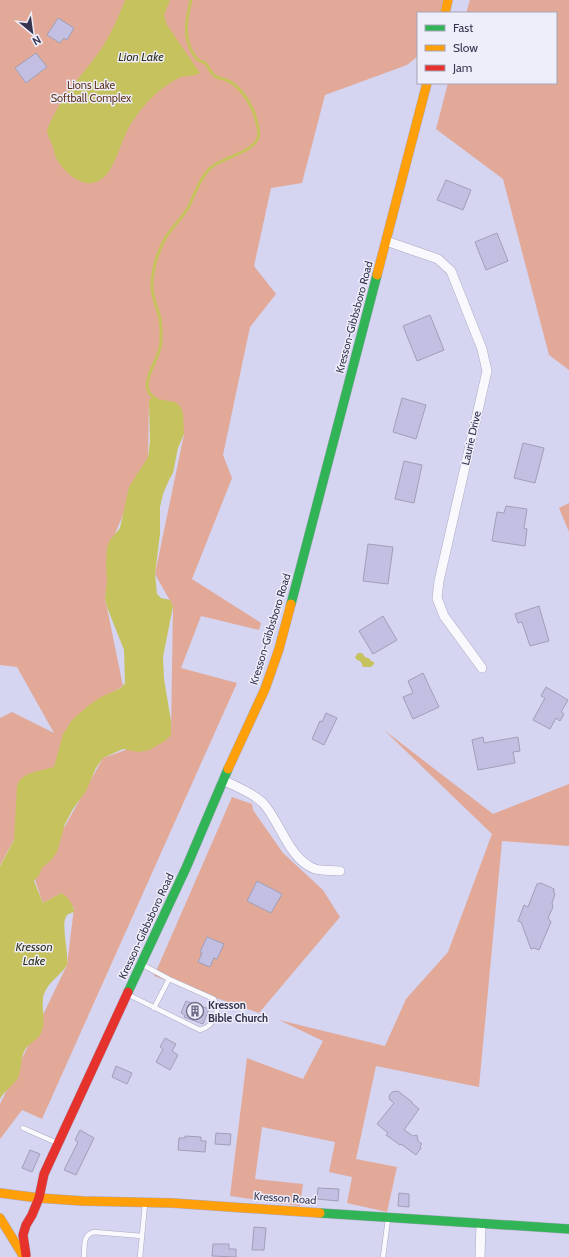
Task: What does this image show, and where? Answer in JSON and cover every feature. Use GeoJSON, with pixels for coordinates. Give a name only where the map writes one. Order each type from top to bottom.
{"type":"FeatureCollection","features":[{"type":"Feature","properties":{"kind":"main road"},"geometry":{"type":"LineString","coordinates":[[445,12],[448,0]]}},
{"type":"Feature","properties":{"kind":"main road","name":"Kresson-Gibbsboro Road"},"geometry":{"type":"LineString","coordinates":[[25,1257],[23,1235],[39,1198],[44,1174],[186,868],[223,780],[265,689],[279,649],[427,84]]}},
{"type":"Feature","properties":{"kind":"main road","name":"Kresson Road"},"geometry":{"type":"LineString","coordinates":[[0,1193],[83,1202],[172,1203],[569,1228]]}},
{"type":"Feature","properties":{"kind":"main road"},"geometry":{"type":"LineString","coordinates":[[0,1218],[25,1257]]}},
{"type":"Feature","properties":{"kind":"street","name":"Laurie Drive"},"geometry":{"type":"LineString","coordinates":[[386,241],[438,259],[451,271],[482,349],[487,371],[438,581],[437,598],[444,616],[482,668]]}},
{"type":"Feature","properties":{"kind":"street"},"geometry":{"type":"LineString","coordinates":[[223,780],[251,794],[262,802],[272,814],[291,848],[303,861],[316,869],[340,871]]}},
{"type":"Feature","properties":{"kind":"street"},"geometry":{"type":"LineString","coordinates":[[480,1257],[481,1223]]}},
{"type":"Feature","properties":{"kind":"lane"},"geometry":{"type":"LineString","coordinates":[[127,994],[200,1030],[210,1026],[214,1021],[217,1009],[214,999],[169,979],[142,964]]}},
{"type":"Feature","properties":{"kind":"lane"},"geometry":{"type":"LineString","coordinates":[[154,1008],[169,979]]}},
{"type":"Feature","properties":{"kind":"lane"},"geometry":{"type":"LineString","coordinates":[[23,1128],[59,1143]]}},
{"type":"Feature","properties":{"kind":"lane"},"geometry":{"type":"LineString","coordinates":[[140,1257],[145,1202]]}},
{"type":"Feature","properties":{"kind":"lane"},"geometry":{"type":"LineString","coordinates":[[383,1257],[389,1217]]}},
{"type":"Feature","properties":{"kind":"lane"},"geometry":{"type":"LineString","coordinates":[[84,1257],[85,1239],[90,1233],[94,1232],[142,1236]]}},
{"type":"Feature","properties":{"kind":"green space","name":"Lions Lake Softball Complex"},"geometry":{"type":"Polygon","coordinates":[[[0,0],[448,0],[445,12],[417,12],[417,57],[407,65],[325,95],[302,183],[271,188],[254,266],[276,294],[250,327],[223,455],[232,478],[192,579],[261,623],[259,630],[201,616],[181,668],[237,683],[42,1119],[22,1110],[0,1139],[0,1104],[67,965],[74,908],[61,893],[43,903],[35,880],[103,758],[171,734],[173,606],[155,574],[184,434],[149,400],[148,457],[114,536],[105,598],[123,686],[72,720],[54,767],[0,865],[0,718],[12,712],[54,733],[17,667],[0,665],[0,0]]]}},
{"type":"Feature","properties":{"kind":"green space"},"geometry":{"type":"Polygon","coordinates":[[[470,0],[569,0],[569,370],[549,355],[503,179],[436,129],[448,84],[557,84],[557,12],[466,12],[470,0]]]}},
{"type":"Feature","properties":{"kind":"green space"},"geometry":{"type":"Polygon","coordinates":[[[569,503],[569,532],[559,508],[569,503]]]}},
{"type":"Feature","properties":{"kind":"green space"},"geometry":{"type":"Polygon","coordinates":[[[384,730],[493,814],[569,784],[569,846],[502,841],[479,1087],[376,1066],[356,1159],[397,1167],[387,1212],[347,1203],[352,1177],[329,1172],[335,1142],[262,1127],[255,1179],[303,1184],[300,1206],[230,1196],[247,1058],[303,1079],[323,1041],[279,1020],[385,1046],[406,999],[448,952],[492,834],[384,730]]]}},
{"type":"Feature","properties":{"kind":"green space"},"geometry":{"type":"Polygon","coordinates":[[[232,797],[252,804],[253,810],[283,853],[323,890],[340,917],[259,1013],[154,976],[232,797]]]}},
{"type":"Feature","properties":{"kind":"water","name":"Lion Lake"},"geometry":{"type":"Polygon","coordinates":[[[125,0],[170,0],[164,15],[167,25],[200,73],[179,78],[171,82],[157,93],[132,121],[111,169],[107,174],[96,182],[82,182],[75,179],[63,168],[55,156],[47,130],[61,102],[103,46],[115,24],[125,0]]]}},
{"type":"Feature","properties":{"kind":"water","name":"Kresson Lake"},"geometry":{"type":"Polygon","coordinates":[[[152,398],[175,402],[180,406],[183,413],[184,434],[178,448],[173,473],[163,494],[160,507],[160,534],[155,574],[157,594],[161,598],[170,600],[173,606],[163,657],[164,679],[171,721],[171,735],[165,741],[149,750],[139,752],[123,749],[103,758],[96,768],[86,791],[73,809],[65,824],[57,852],[42,868],[34,881],[43,903],[61,893],[68,898],[73,906],[74,912],[67,915],[64,926],[67,965],[51,982],[44,994],[43,1028],[41,1033],[38,1038],[26,1048],[18,1078],[0,1099],[0,866],[14,840],[17,786],[23,777],[28,774],[54,767],[63,734],[72,720],[89,705],[101,697],[121,688],[125,683],[124,650],[107,607],[105,598],[107,582],[107,547],[110,540],[120,528],[129,487],[148,457],[150,441],[149,400],[152,398]]]}},
{"type":"Feature","properties":{"kind":"water"},"geometry":{"type":"Polygon","coordinates":[[[358,653],[362,653],[365,657],[374,662],[374,664],[371,667],[363,667],[361,662],[355,657],[358,653]]]}},
{"type":"Feature","properties":{"kind":"building"},"geometry":{"type":"Polygon","coordinates":[[[58,18],[74,28],[67,40],[64,38],[60,43],[47,35],[58,18]]]}},
{"type":"Feature","properties":{"kind":"building"},"geometry":{"type":"Polygon","coordinates":[[[36,53],[47,67],[26,83],[15,68],[36,53]]]}},
{"type":"Feature","properties":{"kind":"building"},"geometry":{"type":"Polygon","coordinates":[[[446,180],[471,190],[463,210],[437,200],[446,180]]]}},
{"type":"Feature","properties":{"kind":"building"},"geometry":{"type":"Polygon","coordinates":[[[497,233],[508,261],[486,270],[475,242],[497,233]]]}},
{"type":"Feature","properties":{"kind":"building"},"geometry":{"type":"Polygon","coordinates":[[[430,315],[444,350],[417,361],[403,326],[430,315]]]}},
{"type":"Feature","properties":{"kind":"building"},"geometry":{"type":"Polygon","coordinates":[[[402,398],[426,405],[416,439],[393,432],[402,398]]]}},
{"type":"Feature","properties":{"kind":"building"},"geometry":{"type":"Polygon","coordinates":[[[523,443],[544,448],[535,483],[514,478],[523,443]]]}},
{"type":"Feature","properties":{"kind":"building"},"geometry":{"type":"Polygon","coordinates":[[[404,461],[422,465],[414,503],[395,499],[404,461]]]}},
{"type":"Feature","properties":{"kind":"building"},"geometry":{"type":"Polygon","coordinates":[[[506,506],[527,509],[524,528],[527,529],[525,546],[492,541],[497,512],[504,513],[506,506]]]}},
{"type":"Feature","properties":{"kind":"building"},"geometry":{"type":"Polygon","coordinates":[[[368,544],[393,547],[388,584],[363,581],[368,544]]]}},
{"type":"Feature","properties":{"kind":"building"},"geometry":{"type":"Polygon","coordinates":[[[539,606],[549,641],[530,646],[522,622],[518,623],[515,614],[539,606]]]}},
{"type":"Feature","properties":{"kind":"building"},"geometry":{"type":"Polygon","coordinates":[[[383,616],[397,640],[373,654],[359,631],[383,616]]]}},
{"type":"Feature","properties":{"kind":"building"},"geometry":{"type":"Polygon","coordinates":[[[423,673],[439,707],[413,719],[403,697],[413,693],[408,681],[423,673]]]}},
{"type":"Feature","properties":{"kind":"building"},"geometry":{"type":"Polygon","coordinates":[[[546,687],[568,700],[561,712],[564,714],[560,721],[556,718],[550,729],[533,720],[545,698],[541,696],[546,687]]]}},
{"type":"Feature","properties":{"kind":"building"},"geometry":{"type":"Polygon","coordinates":[[[326,713],[337,718],[324,745],[312,739],[320,721],[322,722],[326,713]]]}},
{"type":"Feature","properties":{"kind":"building"},"geometry":{"type":"Polygon","coordinates":[[[483,737],[484,743],[518,737],[520,751],[513,752],[515,763],[478,770],[472,740],[483,737]]]}},
{"type":"Feature","properties":{"kind":"building"},"geometry":{"type":"Polygon","coordinates":[[[257,881],[282,894],[271,913],[247,901],[257,881]]]}},
{"type":"Feature","properties":{"kind":"building"},"geometry":{"type":"Polygon","coordinates":[[[541,883],[554,889],[555,894],[552,903],[553,907],[548,918],[551,922],[539,950],[534,948],[531,949],[521,922],[518,921],[524,905],[528,907],[537,884],[541,883]]]}},
{"type":"Feature","properties":{"kind":"building"},"geometry":{"type":"Polygon","coordinates":[[[207,937],[224,944],[217,959],[214,958],[210,967],[198,962],[202,953],[200,952],[207,937]]]}},
{"type":"Feature","properties":{"kind":"building","name":"Kresson Bible Church"},"geometry":{"type":"Polygon","coordinates":[[[186,1001],[209,1009],[203,1024],[184,1017],[185,1015],[181,1013],[186,1001]]]}},
{"type":"Feature","properties":{"kind":"building"},"geometry":{"type":"Polygon","coordinates":[[[165,1038],[176,1044],[172,1051],[178,1055],[170,1070],[156,1062],[163,1049],[160,1047],[165,1038]]]}},
{"type":"Feature","properties":{"kind":"building"},"geometry":{"type":"Polygon","coordinates":[[[116,1066],[132,1073],[127,1084],[112,1077],[116,1066]]]}},
{"type":"Feature","properties":{"kind":"building"},"geometry":{"type":"Polygon","coordinates":[[[398,1091],[419,1109],[404,1130],[413,1136],[417,1135],[418,1141],[422,1144],[416,1155],[386,1135],[388,1133],[377,1124],[394,1103],[390,1100],[389,1096],[392,1092],[398,1091]]]}},
{"type":"Feature","properties":{"kind":"building"},"geometry":{"type":"Polygon","coordinates":[[[80,1130],[94,1138],[76,1175],[64,1170],[78,1142],[75,1140],[80,1130]]]}},
{"type":"Feature","properties":{"kind":"building"},"geometry":{"type":"Polygon","coordinates":[[[216,1133],[231,1134],[230,1145],[215,1144],[216,1133]]]}},
{"type":"Feature","properties":{"kind":"building"},"geometry":{"type":"Polygon","coordinates":[[[185,1136],[201,1137],[201,1141],[206,1141],[205,1152],[178,1150],[179,1138],[185,1138],[185,1136]]]}},
{"type":"Feature","properties":{"kind":"building"},"geometry":{"type":"Polygon","coordinates":[[[30,1150],[40,1154],[32,1172],[22,1168],[30,1150]]]}},
{"type":"Feature","properties":{"kind":"building"},"geometry":{"type":"Polygon","coordinates":[[[318,1188],[339,1189],[338,1201],[317,1199],[318,1188]]]}},
{"type":"Feature","properties":{"kind":"building"},"geometry":{"type":"Polygon","coordinates":[[[399,1193],[409,1194],[409,1207],[398,1206],[399,1193]]]}},
{"type":"Feature","properties":{"kind":"building"},"geometry":{"type":"Polygon","coordinates":[[[254,1227],[266,1228],[264,1250],[252,1250],[254,1227]]]}},
{"type":"Feature","properties":{"kind":"building"},"geometry":{"type":"Polygon","coordinates":[[[213,1244],[229,1244],[229,1249],[236,1249],[236,1257],[212,1256],[213,1244]]]}},
{"type":"Feature","properties":{"kind":"waterway"},"geometry":{"type":"LineString","coordinates":[[156,399],[150,394],[147,382],[158,354],[161,341],[160,318],[152,290],[153,273],[158,254],[166,237],[188,208],[198,185],[211,167],[248,149],[254,144],[259,134],[252,109],[241,91],[225,79],[215,76],[205,63],[199,61],[195,57],[191,50],[186,31],[191,0]]}},
{"type":"Feature","properties":{"kind":"traffic: fast"},"geometry":{"type":"LineString","coordinates":[[291,604],[377,275]]}},
{"type":"Feature","properties":{"kind":"traffic: fast"},"geometry":{"type":"LineString","coordinates":[[128,992],[186,868],[228,769]]}},
{"type":"Feature","properties":{"kind":"traffic: fast"},"geometry":{"type":"LineString","coordinates":[[320,1213],[569,1229]]}},
{"type":"Feature","properties":{"kind":"traffic: slow"},"geometry":{"type":"LineString","coordinates":[[445,12],[448,0]]}},
{"type":"Feature","properties":{"kind":"traffic: slow"},"geometry":{"type":"LineString","coordinates":[[377,275],[427,84]]}},
{"type":"Feature","properties":{"kind":"traffic: slow"},"geometry":{"type":"LineString","coordinates":[[228,769],[265,689],[279,649],[291,604]]}},
{"type":"Feature","properties":{"kind":"traffic: slow"},"geometry":{"type":"LineString","coordinates":[[0,1193],[39,1198],[83,1201],[172,1203],[320,1213]]}},
{"type":"Feature","properties":{"kind":"traffic: slow"},"geometry":{"type":"LineString","coordinates":[[0,1218],[24,1257]]}},
{"type":"Feature","properties":{"kind":"traffic: jam"},"geometry":{"type":"LineString","coordinates":[[26,1255],[23,1235],[26,1225],[39,1198],[44,1174],[128,992]]}},
{"type":"Feature","properties":{"kind":"place","name":"Kresson Bible Church"},"geometry":{"type":"Point","coordinates":[195,1011]}}]}
